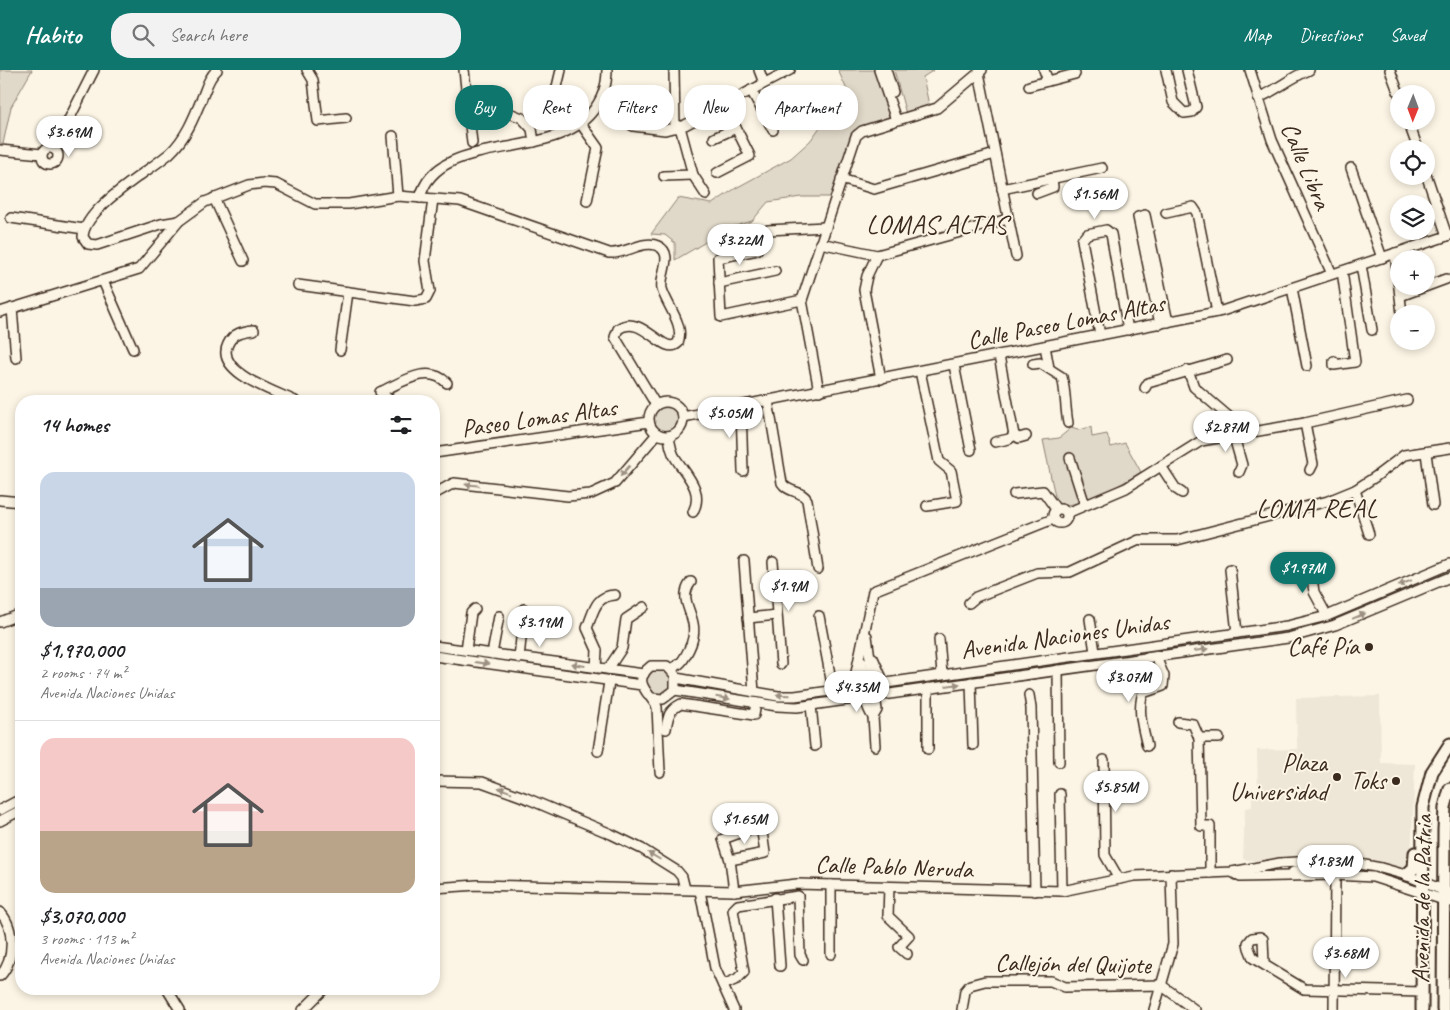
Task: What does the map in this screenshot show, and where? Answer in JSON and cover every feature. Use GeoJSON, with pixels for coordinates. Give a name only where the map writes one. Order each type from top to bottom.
{"type":"FeatureCollection","features":[{"type":"Feature","properties":{"kind":"main road","name":"Avenida de la Patria"},"geometry":{"type":"LineString","coordinates":[[1422,1010],[1421,887],[1423,813],[1432,772],[1450,744]]}},
{"type":"Feature","properties":{"kind":"main road","name":"Avenida de la Patria"},"geometry":{"type":"LineString","coordinates":[[1443,1010],[1446,897],[1445,808],[1450,789]]}},
{"type":"Feature","properties":{"kind":"main road"},"geometry":{"type":"LineString","coordinates":[[1406,875],[1414,868],[1416,826],[1423,813]]}},
{"type":"Feature","properties":{"kind":"street"},"geometry":{"type":"LineString","coordinates":[[0,150],[42,154],[46,162],[55,161],[58,157],[54,149],[94,70]]}},
{"type":"Feature","properties":{"kind":"street"},"geometry":{"type":"LineString","coordinates":[[179,221],[161,224],[96,245],[86,242],[83,237],[84,229],[105,202],[144,175],[179,143],[188,130],[211,78],[217,70]]}},
{"type":"Feature","properties":{"kind":"street"},"geometry":{"type":"LineString","coordinates":[[307,70],[313,80],[318,122],[346,118]]}},
{"type":"Feature","properties":{"kind":"street"},"geometry":{"type":"LineString","coordinates":[[464,70],[465,85]]}},
{"type":"Feature","properties":{"kind":"street"},"geometry":{"type":"LineString","coordinates":[[557,85],[561,70]]}},
{"type":"Feature","properties":{"kind":"street"},"geometry":{"type":"LineString","coordinates":[[605,85],[607,70]]}},
{"type":"Feature","properties":{"kind":"street"},"geometry":{"type":"LineString","coordinates":[[674,70],[678,127],[693,175],[706,195]]}},
{"type":"Feature","properties":{"kind":"street"},"geometry":{"type":"LineString","coordinates":[[759,70],[764,83]]}},
{"type":"Feature","properties":{"kind":"street"},"geometry":{"type":"LineString","coordinates":[[746,93],[790,70]]}},
{"type":"Feature","properties":{"kind":"street"},"geometry":{"type":"LineString","coordinates":[[879,70],[899,120]]}},
{"type":"Feature","properties":{"kind":"street"},"geometry":{"type":"LineString","coordinates":[[886,70],[899,120]]}},
{"type":"Feature","properties":{"kind":"street"},"geometry":{"type":"LineString","coordinates":[[1044,70],[1048,81]]}},
{"type":"Feature","properties":{"kind":"street"},"geometry":{"type":"LineString","coordinates":[[1166,70],[1173,102],[1184,113],[1192,112],[1196,107],[1187,70]]}},
{"type":"Feature","properties":{"kind":"street","name":"Calle Libra"},"geometry":{"type":"LineString","coordinates":[[1250,70],[1272,140],[1332,274]]}},
{"type":"Feature","properties":{"kind":"street"},"geometry":{"type":"LineString","coordinates":[[1258,98],[1280,89],[1287,79],[1309,70]]}},
{"type":"Feature","properties":{"kind":"street"},"geometry":{"type":"LineString","coordinates":[[1390,70],[1396,85]]}},
{"type":"Feature","properties":{"kind":"street"},"geometry":{"type":"LineString","coordinates":[[819,391],[802,300],[856,136],[862,131],[937,108],[980,71]]}},
{"type":"Feature","properties":{"kind":"street"},"geometry":{"type":"LineString","coordinates":[[980,71],[1016,256]]}},
{"type":"Feature","properties":{"kind":"street"},"geometry":{"type":"LineString","coordinates":[[1029,86],[1075,74]]}},
{"type":"Feature","properties":{"kind":"street"},"geometry":{"type":"LineString","coordinates":[[751,90],[756,99]]}},
{"type":"Feature","properties":{"kind":"street"},"geometry":{"type":"LineString","coordinates":[[589,115],[599,104]]}},
{"type":"Feature","properties":{"kind":"street"},"geometry":{"type":"LineString","coordinates":[[513,115],[522,118],[532,129],[534,142]]}},
{"type":"Feature","properties":{"kind":"street"},"geometry":{"type":"LineString","coordinates":[[674,128],[684,124]]}},
{"type":"Feature","properties":{"kind":"street"},"geometry":{"type":"LineString","coordinates":[[470,130],[472,143]]}},
{"type":"Feature","properties":{"kind":"street"},"geometry":{"type":"LineString","coordinates":[[420,198],[422,189],[430,178],[440,168],[450,162],[465,156],[553,138],[573,130]]}},
{"type":"Feature","properties":{"kind":"street"},"geometry":{"type":"LineString","coordinates":[[585,130],[598,148],[587,201]]}},
{"type":"Feature","properties":{"kind":"street"},"geometry":{"type":"LineString","coordinates":[[714,138],[732,130]]}},
{"type":"Feature","properties":{"kind":"street"},"geometry":{"type":"LineString","coordinates":[[717,173],[750,156],[737,130]]}},
{"type":"Feature","properties":{"kind":"street"},"geometry":{"type":"LineString","coordinates":[[393,136],[398,196]]}},
{"type":"Feature","properties":{"kind":"street"},"geometry":{"type":"LineString","coordinates":[[841,179],[874,189],[995,154]]}},
{"type":"Feature","properties":{"kind":"street"},"geometry":{"type":"LineString","coordinates":[[1002,189],[1102,168]]}},
{"type":"Feature","properties":{"kind":"street"},"geometry":{"type":"LineString","coordinates":[[1352,168],[1382,258]]}},
{"type":"Feature","properties":{"kind":"street"},"geometry":{"type":"LineString","coordinates":[[664,176],[693,175]]}},
{"type":"Feature","properties":{"kind":"street"},"geometry":{"type":"LineString","coordinates":[[1037,193],[1053,188],[1052,178]]}},
{"type":"Feature","properties":{"kind":"street"},"geometry":{"type":"LineString","coordinates":[[0,312],[139,269],[179,221],[214,198],[250,185],[276,184],[315,204],[349,204],[398,196],[467,203],[609,252],[621,253],[648,244],[660,247],[665,254],[666,261],[662,288],[680,331],[678,343],[672,347],[667,346],[649,331],[626,325],[618,329],[615,337],[656,405]]}},
{"type":"Feature","properties":{"kind":"street"},"geometry":{"type":"LineString","coordinates":[[1430,185],[1449,235]]}},
{"type":"Feature","properties":{"kind":"street"},"geometry":{"type":"LineString","coordinates":[[214,198],[243,261]]}},
{"type":"Feature","properties":{"kind":"street"},"geometry":{"type":"LineString","coordinates":[[298,285],[415,301],[426,299],[430,291],[425,261],[432,199]]}},
{"type":"Feature","properties":{"kind":"street"},"geometry":{"type":"LineString","coordinates":[[1166,213],[1193,207],[1197,213],[1217,312]]}},
{"type":"Feature","properties":{"kind":"street"},"geometry":{"type":"LineString","coordinates":[[1144,216],[1164,323],[1138,217],[1144,216]]}},
{"type":"Feature","properties":{"kind":"street"},"geometry":{"type":"LineString","coordinates":[[11,218],[84,229]]}},
{"type":"Feature","properties":{"kind":"street"},"geometry":{"type":"LineString","coordinates":[[820,243],[877,255],[1008,219]]}},
{"type":"Feature","properties":{"kind":"street"},"geometry":{"type":"LineString","coordinates":[[768,230],[825,228]]}},
{"type":"Feature","properties":{"kind":"street"},"geometry":{"type":"LineString","coordinates":[[1100,335],[1082,240],[1086,234],[1106,230],[1112,234],[1128,330]]}},
{"type":"Feature","properties":{"kind":"street","name":"Calle Paseo Lomas Altas"},"geometry":{"type":"LineString","coordinates":[[1404,250],[1449,235]]}},
{"type":"Feature","properties":{"kind":"street"},"geometry":{"type":"LineString","coordinates":[[757,250],[718,258],[721,318],[802,300]]}},
{"type":"Feature","properties":{"kind":"street"},"geometry":{"type":"LineString","coordinates":[[877,255],[864,290],[881,379]]}},
{"type":"Feature","properties":{"kind":"street","name":"Calle Paseo Lomas Altas"},"geometry":{"type":"LineString","coordinates":[[683,417],[1217,312],[1390,255]]}},
{"type":"Feature","properties":{"kind":"street"},"geometry":{"type":"LineString","coordinates":[[1361,265],[1372,330]]}},
{"type":"Feature","properties":{"kind":"street"},"geometry":{"type":"LineString","coordinates":[[719,283],[775,271]]}},
{"type":"Feature","properties":{"kind":"street"},"geometry":{"type":"LineString","coordinates":[[1334,361],[1334,365],[1355,362],[1342,271]]}},
{"type":"Feature","properties":{"kind":"street"},"geometry":{"type":"LineString","coordinates":[[1401,305],[1400,296],[1446,280]]}},
{"type":"Feature","properties":{"kind":"street"},"geometry":{"type":"LineString","coordinates":[[103,281],[133,349]]}},
{"type":"Feature","properties":{"kind":"street"},"geometry":{"type":"LineString","coordinates":[[1292,288],[1307,366]]}},
{"type":"Feature","properties":{"kind":"street"},"geometry":{"type":"LineString","coordinates":[[340,350],[348,292]]}},
{"type":"Feature","properties":{"kind":"street"},"geometry":{"type":"LineString","coordinates":[[12,308],[16,358]]}},
{"type":"Feature","properties":{"kind":"street"},"geometry":{"type":"LineString","coordinates":[[254,330],[244,331],[230,339],[225,353],[228,360],[239,374],[283,395]]}},
{"type":"Feature","properties":{"kind":"street"},"geometry":{"type":"LineString","coordinates":[[1045,346],[1049,368]]}},
{"type":"Feature","properties":{"kind":"street"},"geometry":{"type":"LineString","coordinates":[[999,356],[1014,435],[1019,438],[1026,436]]}},
{"type":"Feature","properties":{"kind":"street"},"geometry":{"type":"LineString","coordinates":[[1146,388],[1148,383],[1227,360]]}},
{"type":"Feature","properties":{"kind":"street"},"geometry":{"type":"LineString","coordinates":[[1033,364],[1040,363],[1062,377],[1068,423]]}},
{"type":"Feature","properties":{"kind":"street"},"geometry":{"type":"LineString","coordinates":[[954,365],[971,450]]}},
{"type":"Feature","properties":{"kind":"street"},"geometry":{"type":"LineString","coordinates":[[1188,370],[1194,387],[1228,416],[1242,466],[1239,472]]}},
{"type":"Feature","properties":{"kind":"street"},"geometry":{"type":"LineString","coordinates":[[920,371],[939,461],[951,471],[956,501],[927,506]]}},
{"type":"Feature","properties":{"kind":"street"},"geometry":{"type":"LineString","coordinates":[[384,395],[380,392],[422,374],[438,375],[447,382]]}},
{"type":"Feature","properties":{"kind":"street"},"geometry":{"type":"LineString","coordinates":[[1067,513],[1126,488],[1201,441],[1305,423],[1407,400]]}},
{"type":"Feature","properties":{"kind":"street"},"geometry":{"type":"LineString","coordinates":[[768,401],[782,483],[784,488],[802,494],[807,500],[818,569]]}},
{"type":"Feature","properties":{"kind":"street"},"geometry":{"type":"LineString","coordinates":[[661,403],[673,404],[683,417],[678,431],[669,436],[658,434],[649,422],[650,413],[656,405],[661,403]]}},
{"type":"Feature","properties":{"kind":"street"},"geometry":{"type":"LineString","coordinates":[[741,407],[743,471]]}},
{"type":"Feature","properties":{"kind":"street","name":"Paseo Lomas Altas"},"geometry":{"type":"LineString","coordinates":[[440,452],[649,422]]}},
{"type":"Feature","properties":{"kind":"street"},"geometry":{"type":"LineString","coordinates":[[1305,423],[1313,464],[1310,470]]}},
{"type":"Feature","properties":{"kind":"street"},"geometry":{"type":"LineString","coordinates":[[440,491],[454,483],[568,496],[591,494],[615,483],[658,434]]}},
{"type":"Feature","properties":{"kind":"street"},"geometry":{"type":"LineString","coordinates":[[995,442],[1009,439],[1014,435]]}},
{"type":"Feature","properties":{"kind":"street"},"geometry":{"type":"LineString","coordinates":[[669,436],[675,458],[695,490],[697,499],[693,512]]}},
{"type":"Feature","properties":{"kind":"street"},"geometry":{"type":"LineString","coordinates":[[970,603],[976,597],[1034,574],[1070,572],[1139,540],[1178,540],[1328,502],[1355,490],[1404,455],[1450,448]]}},
{"type":"Feature","properties":{"kind":"street"},"geometry":{"type":"LineString","coordinates":[[1439,451],[1450,456]]}},
{"type":"Feature","properties":{"kind":"street"},"geometry":{"type":"LineString","coordinates":[[1426,452],[1433,505]]}},
{"type":"Feature","properties":{"kind":"street"},"geometry":{"type":"LineString","coordinates":[[1070,458],[1085,505]]}},
{"type":"Feature","properties":{"kind":"street"},"geometry":{"type":"LineString","coordinates":[[1161,466],[1176,488],[1182,493]]}},
{"type":"Feature","properties":{"kind":"street"},"geometry":{"type":"LineString","coordinates":[[1355,490],[1369,534]]}},
{"type":"Feature","properties":{"kind":"street"},"geometry":{"type":"LineString","coordinates":[[1014,494],[1043,491],[1056,509]]}},
{"type":"Feature","properties":{"kind":"street"},"geometry":{"type":"LineString","coordinates":[[0,500],[15,501]]}},
{"type":"Feature","properties":{"kind":"street"},"geometry":{"type":"LineString","coordinates":[[1056,509],[1061,508],[1067,513]]}},
{"type":"Feature","properties":{"kind":"street"},"geometry":{"type":"LineString","coordinates":[[1053,519],[1053,513],[1056,509]]}},
{"type":"Feature","properties":{"kind":"street"},"geometry":{"type":"LineString","coordinates":[[875,746],[873,717],[869,711],[866,697],[869,685],[865,653],[866,631],[873,591],[1053,519],[1062,523],[1067,519],[1067,513]]}},
{"type":"Feature","properties":{"kind":"street"},"geometry":{"type":"LineString","coordinates":[[744,561],[754,692]]}},
{"type":"Feature","properties":{"kind":"street"},"geometry":{"type":"LineString","coordinates":[[773,562],[781,664]]}},
{"type":"Feature","properties":{"kind":"street"},"geometry":{"type":"LineString","coordinates":[[1310,564],[1314,592],[1327,616]]}},
{"type":"Feature","properties":{"kind":"street","name":"Avenida Naciones Unidas"},"geometry":{"type":"LineString","coordinates":[[676,678],[786,696],[1287,626],[1327,616],[1450,564]]}},
{"type":"Feature","properties":{"kind":"street"},"geometry":{"type":"LineString","coordinates":[[1230,569],[1237,632]]}},
{"type":"Feature","properties":{"kind":"street","name":"Avenida Naciones Unidas"},"geometry":{"type":"LineString","coordinates":[[675,690],[787,708],[1288,638],[1335,625],[1450,577]]}},
{"type":"Feature","properties":{"kind":"street"},"geometry":{"type":"LineString","coordinates":[[660,772],[657,707],[642,685],[644,674],[656,665],[671,669],[682,664],[693,641],[694,622],[684,596],[685,590],[691,582]]}},
{"type":"Feature","properties":{"kind":"street"},"geometry":{"type":"LineString","coordinates":[[596,668],[597,650],[587,628],[598,600],[604,595],[615,595]]}},
{"type":"Feature","properties":{"kind":"street"},"geometry":{"type":"LineString","coordinates":[[608,669],[622,648],[626,619],[644,607]]}},
{"type":"Feature","properties":{"kind":"street"},"geometry":{"type":"LineString","coordinates":[[519,658],[524,608]]}},
{"type":"Feature","properties":{"kind":"street"},"geometry":{"type":"LineString","coordinates":[[466,650],[471,612],[475,609]]}},
{"type":"Feature","properties":{"kind":"street"},"geometry":{"type":"LineString","coordinates":[[748,618],[777,615]]}},
{"type":"Feature","properties":{"kind":"street"},"geometry":{"type":"LineString","coordinates":[[0,622],[15,616]]}},
{"type":"Feature","properties":{"kind":"street"},"geometry":{"type":"LineString","coordinates":[[492,654],[499,616]]}},
{"type":"Feature","properties":{"kind":"street"},"geometry":{"type":"LineString","coordinates":[[819,616],[833,690]]}},
{"type":"Feature","properties":{"kind":"street"},"geometry":{"type":"LineString","coordinates":[[1090,619],[1095,652]]}},
{"type":"Feature","properties":{"kind":"street"},"geometry":{"type":"LineString","coordinates":[[1287,626],[1288,638]]}},
{"type":"Feature","properties":{"kind":"street"},"geometry":{"type":"LineString","coordinates":[[938,639],[942,674]]}},
{"type":"Feature","properties":{"kind":"street"},"geometry":{"type":"LineString","coordinates":[[440,647],[644,674]]}},
{"type":"Feature","properties":{"kind":"street"},"geometry":{"type":"LineString","coordinates":[[865,653],[884,683]]}},
{"type":"Feature","properties":{"kind":"street"},"geometry":{"type":"LineString","coordinates":[[853,687],[865,653]]}},
{"type":"Feature","properties":{"kind":"street"},"geometry":{"type":"LineString","coordinates":[[440,657],[609,682],[642,685]]}},
{"type":"Feature","properties":{"kind":"street"},"geometry":{"type":"LineString","coordinates":[[1147,746],[1142,726],[1141,698],[1146,691],[1163,686],[1164,676],[1156,657]]}},
{"type":"Feature","properties":{"kind":"street"},"geometry":{"type":"LineString","coordinates":[[663,699],[675,690],[676,678],[671,669]]}},
{"type":"Feature","properties":{"kind":"street"},"geometry":{"type":"LineString","coordinates":[[1058,670],[1059,762]]}},
{"type":"Feature","properties":{"kind":"street"},"geometry":{"type":"LineString","coordinates":[[598,751],[609,682]]}},
{"type":"Feature","properties":{"kind":"street"},"geometry":{"type":"LineString","coordinates":[[971,682],[972,745]]}},
{"type":"Feature","properties":{"kind":"street"},"geometry":{"type":"LineString","coordinates":[[869,685],[876,696],[877,710],[873,717]]}},
{"type":"Feature","properties":{"kind":"street"},"geometry":{"type":"LineString","coordinates":[[928,688],[928,749]]}},
{"type":"Feature","properties":{"kind":"street"},"geometry":{"type":"LineString","coordinates":[[1029,695],[1031,708],[1035,891]]}},
{"type":"Feature","properties":{"kind":"street"},"geometry":{"type":"LineString","coordinates":[[652,698],[663,699],[673,708]]}},
{"type":"Feature","properties":{"kind":"street"},"geometry":{"type":"LineString","coordinates":[[666,729],[668,715],[673,708],[681,704],[754,715],[756,703]]}},
{"type":"Feature","properties":{"kind":"street"},"geometry":{"type":"LineString","coordinates":[[811,705],[815,746]]}},
{"type":"Feature","properties":{"kind":"street"},"geometry":{"type":"LineString","coordinates":[[1178,722],[1193,724],[1199,738],[1201,826],[1210,826],[1210,873]]}},
{"type":"Feature","properties":{"kind":"street"},"geometry":{"type":"LineString","coordinates":[[1199,738],[1219,738]]}},
{"type":"Feature","properties":{"kind":"street"},"geometry":{"type":"LineString","coordinates":[[1104,760],[1104,855],[1119,879]]}},
{"type":"Feature","properties":{"kind":"street"},"geometry":{"type":"LineString","coordinates":[[440,782],[482,782],[526,798],[611,834],[649,852],[678,872],[682,877],[685,890]]}},
{"type":"Feature","properties":{"kind":"street"},"geometry":{"type":"LineString","coordinates":[[1060,794],[1062,891]]}},
{"type":"Feature","properties":{"kind":"street"},"geometry":{"type":"LineString","coordinates":[[0,810],[15,802]]}},
{"type":"Feature","properties":{"kind":"street"},"geometry":{"type":"LineString","coordinates":[[0,821],[15,813]]}},
{"type":"Feature","properties":{"kind":"street"},"geometry":{"type":"LineString","coordinates":[[730,860],[765,853],[761,825],[723,840],[730,860],[734,892]]}},
{"type":"Feature","properties":{"kind":"street"},"geometry":{"type":"LineString","coordinates":[[1281,877],[1305,869],[1315,861],[1323,870],[1362,876]]}},
{"type":"Feature","properties":{"kind":"street","name":"Calle Pablo Neruda"},"geometry":{"type":"LineString","coordinates":[[440,888],[477,885],[734,892],[780,884],[1062,891],[1119,879],[1171,874],[1232,872],[1280,863],[1315,861],[1367,865],[1406,875],[1421,887]]}},
{"type":"Feature","properties":{"kind":"street","name":"Calle Pablo Neruda"},"geometry":{"type":"LineString","coordinates":[[1232,872],[1240,877],[1335,874],[1362,876],[1421,887]]}},
{"type":"Feature","properties":{"kind":"street"},"geometry":{"type":"LineString","coordinates":[[1154,1010],[1173,944],[1171,874]]}},
{"type":"Feature","properties":{"kind":"street"},"geometry":{"type":"LineString","coordinates":[[1334,1010],[1335,874]]}},
{"type":"Feature","properties":{"kind":"street"},"geometry":{"type":"LineString","coordinates":[[831,885],[831,954]]}},
{"type":"Feature","properties":{"kind":"street"},"geometry":{"type":"LineString","coordinates":[[889,887],[888,916],[909,936],[899,947],[907,954]]}},
{"type":"Feature","properties":{"kind":"street"},"geometry":{"type":"LineString","coordinates":[[1421,887],[1446,897]]}},
{"type":"Feature","properties":{"kind":"street"},"geometry":{"type":"LineString","coordinates":[[700,891],[716,968],[734,1010]]}},
{"type":"Feature","properties":{"kind":"street"},"geometry":{"type":"LineString","coordinates":[[723,985],[737,979],[744,972],[733,910],[734,906],[794,895],[800,899],[800,956],[803,960]]}},
{"type":"Feature","properties":{"kind":"street"},"geometry":{"type":"LineString","coordinates":[[775,898],[780,966]]}},
{"type":"Feature","properties":{"kind":"street"},"geometry":{"type":"LineString","coordinates":[[0,912],[8,923],[11,945],[8,965],[0,976]]}},
{"type":"Feature","properties":{"kind":"street"},"geometry":{"type":"LineString","coordinates":[[11,945],[15,945]]}},
{"type":"Feature","properties":{"kind":"street"},"geometry":{"type":"LineString","coordinates":[[1264,963],[1304,989],[1422,992]]}},
{"type":"Feature","properties":{"kind":"street","name":"Callejón del Quijote"},"geometry":{"type":"LineString","coordinates":[[962,1010],[965,991],[970,985],[985,981],[1051,980],[1065,987],[1161,985],[1195,1010]]}},
{"type":"Feature","properties":{"kind":"street"},"geometry":{"type":"LineString","coordinates":[[171,995],[180,1010]]}},
{"type":"Feature","properties":{"kind":"street"},"geometry":{"type":"LineString","coordinates":[[303,1010],[318,995]]}},
{"type":"Feature","properties":{"kind":"shaded area"},"geometry":{"type":"Polygon","coordinates":[[[0,70],[32,70],[11,107],[3,144],[0,143],[0,70]]]}},
{"type":"Feature","properties":{"kind":"shaded area"},"geometry":{"type":"Polygon","coordinates":[[[838,70],[876,70],[892,119],[858,129],[858,85],[845,85],[838,70]]]}},
{"type":"Feature","properties":{"kind":"shaded area"},"geometry":{"type":"Polygon","coordinates":[[[894,70],[934,70],[923,77],[929,105],[906,114],[894,70]]]}},
{"type":"Feature","properties":{"kind":"shaded area"},"geometry":{"type":"Polygon","coordinates":[[[818,130],[854,130],[832,197],[801,197],[768,202],[752,221],[719,231],[704,243],[675,260],[675,243],[665,235],[651,234],[678,198],[712,204],[736,188],[791,158],[810,141],[818,130]]]}},
{"type":"Feature","properties":{"kind":"shaded area"},"geometry":{"type":"Polygon","coordinates":[[[666,407],[675,410],[678,419],[675,428],[666,431],[657,428],[654,419],[657,410],[666,407]]]}},
{"type":"Feature","properties":{"kind":"shaded area"},"geometry":{"type":"Polygon","coordinates":[[[1091,427],[1092,437],[1107,434],[1111,447],[1125,443],[1141,472],[1090,499],[1057,506],[1043,440],[1059,438],[1071,428],[1078,430],[1091,427]]]}},
{"type":"Feature","properties":{"kind":"shaded area"},"geometry":{"type":"Polygon","coordinates":[[[667,667],[675,686],[662,698],[646,691],[645,674],[648,670],[667,667]]]}},
{"type":"Feature","properties":{"kind":"shaded area","name":"Plaza Universidad"},"geometry":{"type":"Polygon","coordinates":[[[1380,696],[1381,763],[1415,764],[1411,860],[1407,869],[1361,858],[1301,857],[1261,862],[1243,859],[1245,808],[1252,807],[1252,791],[1258,790],[1257,750],[1297,749],[1296,698],[1380,696]]]}},
{"type":"Feature","properties":{"kind":"place","name":"Café Pía"},"geometry":{"type":"Point","coordinates":[1369,647]}},
{"type":"Feature","properties":{"kind":"place","name":"Plaza Universidad"},"geometry":{"type":"Point","coordinates":[1337,777]}},
{"type":"Feature","properties":{"kind":"place","name":"Toks"},"geometry":{"type":"Point","coordinates":[1396,781]}},
{"type":"Feature","properties":{"kind":"district","name":"LOMAS ALTAS"},"geometry":{"type":"Point","coordinates":[937,224]}},
{"type":"Feature","properties":{"kind":"district","name":"LOMA REAL"},"geometry":{"type":"Point","coordinates":[1317,508]}}]}
